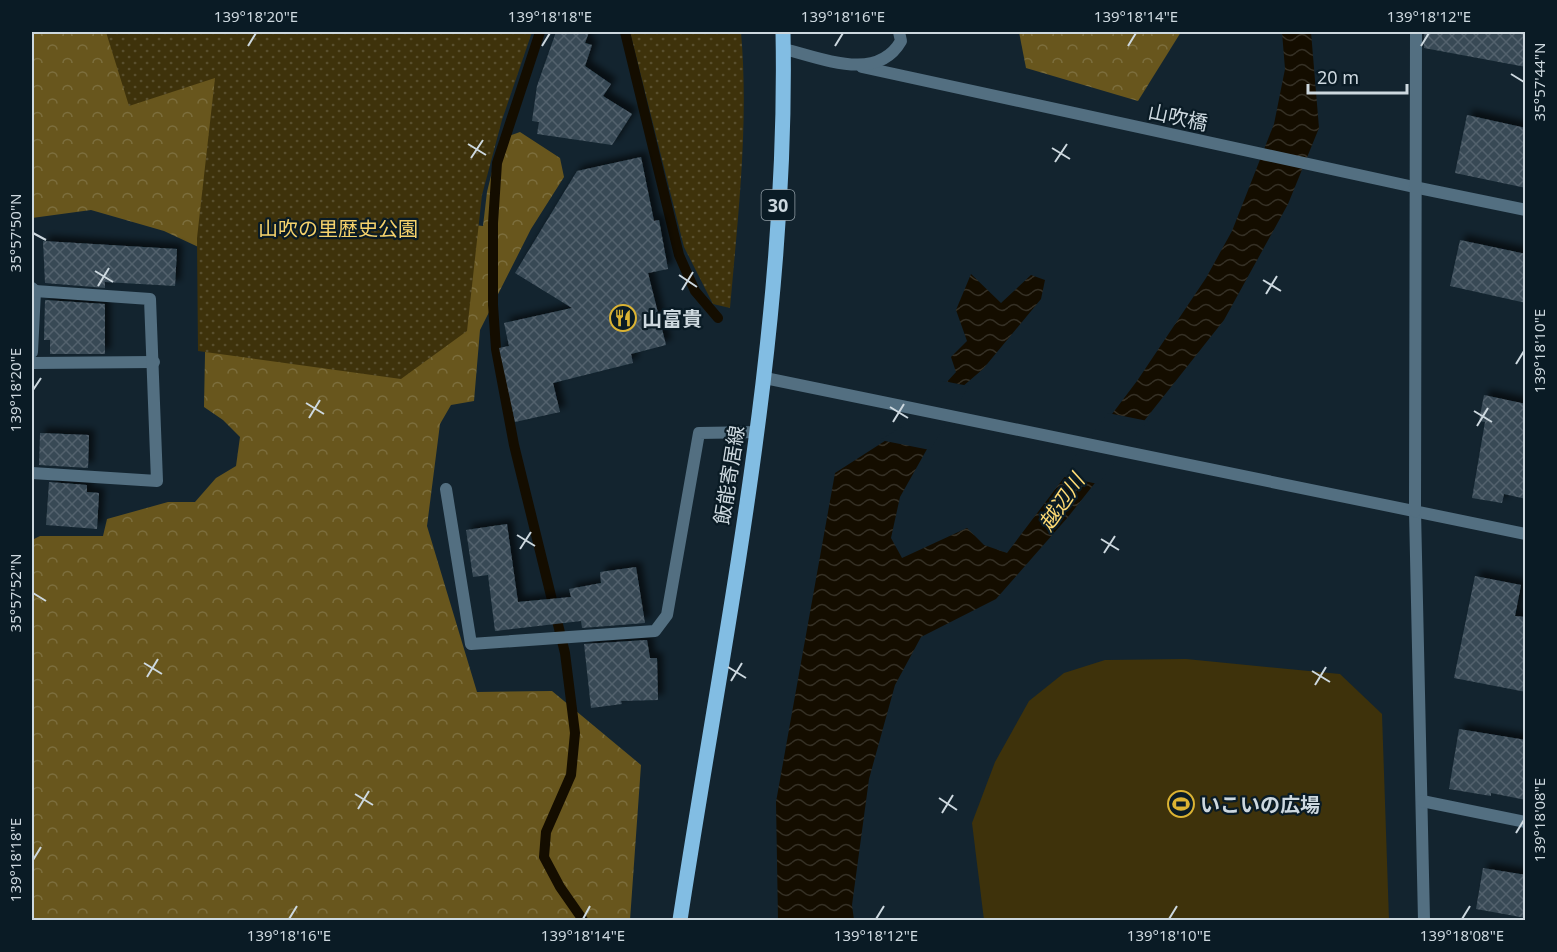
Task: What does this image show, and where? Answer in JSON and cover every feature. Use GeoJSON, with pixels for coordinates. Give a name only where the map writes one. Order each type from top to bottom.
{"type":"FeatureCollection","features":[{"type":"Feature","properties":{"kind":"main road","name":"飯能寄居線"},"geometry":{"type":"LineString","coordinates":[[680,921],[765,378],[777,224],[783,32]]}},
{"type":"Feature","properties":{"kind":"street"},"geometry":{"type":"LineString","coordinates":[[862,67],[893,55],[901,41],[899,32]]}},
{"type":"Feature","properties":{"kind":"street"},"geometry":{"type":"LineString","coordinates":[[1416,32],[1415,511],[1424,921]]}},
{"type":"Feature","properties":{"kind":"street","name":"山吹橋"},"geometry":{"type":"LineString","coordinates":[[783,49],[1358,176],[1526,210]]}},
{"type":"Feature","properties":{"kind":"street"},"geometry":{"type":"LineString","coordinates":[[32,352],[33,290],[150,299],[157,481],[32,473]]}},
{"type":"Feature","properties":{"kind":"street"},"geometry":{"type":"LineString","coordinates":[[32,363],[154,362]]}},
{"type":"Feature","properties":{"kind":"street"},"geometry":{"type":"LineString","coordinates":[[765,378],[1526,534]]}},
{"type":"Feature","properties":{"kind":"street"},"geometry":{"type":"LineString","coordinates":[[446,489],[471,644],[655,631],[667,615],[699,432],[758,432]]}},
{"type":"Feature","properties":{"kind":"street"},"geometry":{"type":"LineString","coordinates":[[1422,801],[1526,822]]}},
{"type":"Feature","properties":{"kind":"green space"},"geometry":{"type":"Polygon","coordinates":[[[32,32],[390,32],[445,222],[483,226],[487,192],[500,139],[520,132],[560,158],[564,177],[531,229],[480,330],[474,401],[451,405],[440,424],[427,526],[477,692],[552,691],[641,765],[630,920],[32,920],[32,540],[40,536],[103,536],[107,519],[168,502],[195,502],[216,478],[236,466],[240,437],[223,420],[204,407],[207,251],[164,231],[91,210],[32,218],[32,32]]]}},
{"type":"Feature","properties":{"kind":"green space","name":"山吹の里歴史公園"},"geometry":{"type":"Polygon","coordinates":[[[106,32],[532,32],[502,120],[482,195],[467,331],[401,379],[198,351],[197,238],[215,78],[129,106],[106,32]]]}},
{"type":"Feature","properties":{"kind":"green space"},"geometry":{"type":"Polygon","coordinates":[[[630,32],[741,32],[743,136],[730,308],[713,304],[684,247],[630,32]]]}},
{"type":"Feature","properties":{"kind":"green space"},"geometry":{"type":"Polygon","coordinates":[[[1019,32],[1181,32],[1138,101],[1026,68],[1019,32]]]}},
{"type":"Feature","properties":{"kind":"green space","name":"いこいの広場"},"geometry":{"type":"Polygon","coordinates":[[[1186,659],[1340,674],[1382,714],[1389,920],[984,920],[972,823],[995,762],[1029,701],[1064,673],[1105,660],[1186,659]]]}},
{"type":"Feature","properties":{"kind":"water","name":"越辺川"},"geometry":{"type":"Polygon","coordinates":[[[1282,32],[1311,32],[1319,128],[1288,204],[1224,320],[1068,517],[996,599],[921,637],[895,685],[869,779],[852,905],[854,920],[778,920],[776,802],[835,473],[905,428],[956,372],[951,357],[967,341],[956,310],[971,274],[1001,303],[1031,275],[1045,280],[1041,299],[983,369],[962,387],[900,497],[891,538],[902,558],[967,528],[984,545],[1007,553],[1137,381],[1206,278],[1232,231],[1274,124],[1285,69],[1282,32]]]}},
{"type":"Feature","properties":{"kind":"pier"},"geometry":{"type":"Polygon","coordinates":[[[943,381],[969,386],[930,450],[880,440],[903,426],[943,381]]]}},
{"type":"Feature","properties":{"kind":"pier"},"geometry":{"type":"Polygon","coordinates":[[[1108,413],[1148,421],[1098,484],[1060,476],[1108,413]]]}},
{"type":"Feature","properties":{"kind":"building"},"geometry":{"type":"Polygon","coordinates":[[[556,32],[589,32],[585,43],[592,45],[585,66],[611,84],[603,96],[632,114],[612,145],[537,134],[539,122],[532,121],[537,86],[556,32]]]}},
{"type":"Feature","properties":{"kind":"building"},"geometry":{"type":"Polygon","coordinates":[[[1424,32],[1526,32],[1526,67],[1424,48],[1424,32]]]}},
{"type":"Feature","properties":{"kind":"building"},"geometry":{"type":"Polygon","coordinates":[[[1467,115],[1526,128],[1526,188],[1455,173],[1467,115]]]}},
{"type":"Feature","properties":{"kind":"building"},"geometry":{"type":"Polygon","coordinates":[[[641,157],[654,221],[659,220],[668,269],[648,273],[666,345],[631,354],[633,363],[553,383],[560,412],[515,422],[499,348],[509,346],[504,323],[572,308],[515,273],[577,171],[641,157]]]}},
{"type":"Feature","properties":{"kind":"building"},"geometry":{"type":"Polygon","coordinates":[[[1460,240],[1526,254],[1526,303],[1450,286],[1460,240]]]}},
{"type":"Feature","properties":{"kind":"building"},"geometry":{"type":"Polygon","coordinates":[[[43,241],[177,249],[175,286],[105,282],[105,288],[45,283],[43,241]]]}},
{"type":"Feature","properties":{"kind":"building"},"geometry":{"type":"Polygon","coordinates":[[[45,300],[105,304],[105,354],[50,354],[50,340],[44,340],[45,300]]]}},
{"type":"Feature","properties":{"kind":"building"},"geometry":{"type":"Polygon","coordinates":[[[1484,395],[1526,404],[1526,499],[1504,494],[1502,503],[1472,498],[1485,422],[1479,421],[1484,395]]]}},
{"type":"Feature","properties":{"kind":"building"},"geometry":{"type":"Polygon","coordinates":[[[40,433],[89,435],[88,468],[39,465],[40,433]]]}},
{"type":"Feature","properties":{"kind":"building"},"geometry":{"type":"Polygon","coordinates":[[[49,482],[87,485],[87,492],[99,493],[97,529],[46,525],[49,482]]]}},
{"type":"Feature","properties":{"kind":"building"},"geometry":{"type":"Polygon","coordinates":[[[507,524],[518,602],[571,597],[569,589],[601,583],[600,572],[636,567],[645,623],[582,628],[581,621],[495,631],[488,575],[473,577],[466,530],[507,524]]]}},
{"type":"Feature","properties":{"kind":"building"},"geometry":{"type":"Polygon","coordinates":[[[1475,576],[1521,585],[1515,616],[1526,617],[1526,692],[1454,678],[1475,576]]]}},
{"type":"Feature","properties":{"kind":"building"},"geometry":{"type":"Polygon","coordinates":[[[647,640],[650,658],[657,658],[658,700],[621,701],[622,704],[591,708],[584,644],[647,640]]]}},
{"type":"Feature","properties":{"kind":"building"},"geometry":{"type":"Polygon","coordinates":[[[1459,729],[1526,740],[1526,800],[1491,793],[1491,796],[1449,789],[1459,729]]]}},
{"type":"Feature","properties":{"kind":"building"},"geometry":{"type":"Polygon","coordinates":[[[1483,868],[1526,875],[1526,918],[1476,909],[1483,868]]]}},
{"type":"Feature","properties":{"kind":"waterway"},"geometry":{"type":"LineString","coordinates":[[540,32],[497,163],[493,223],[493,305],[496,349],[514,445],[565,653],[575,733],[571,775],[546,832],[544,857],[560,887],[583,920]]}},
{"type":"Feature","properties":{"kind":"waterway"},"geometry":{"type":"LineString","coordinates":[[625,32],[679,255],[695,291],[718,318]]}},
{"type":"Feature","properties":{"kind":"place","name":"山富貴"},"geometry":{"type":"Point","coordinates":[623,318]}},
{"type":"Feature","properties":{"kind":"place","name":"いこいの広場"},"geometry":{"type":"Point","coordinates":[1181,804]}}]}
